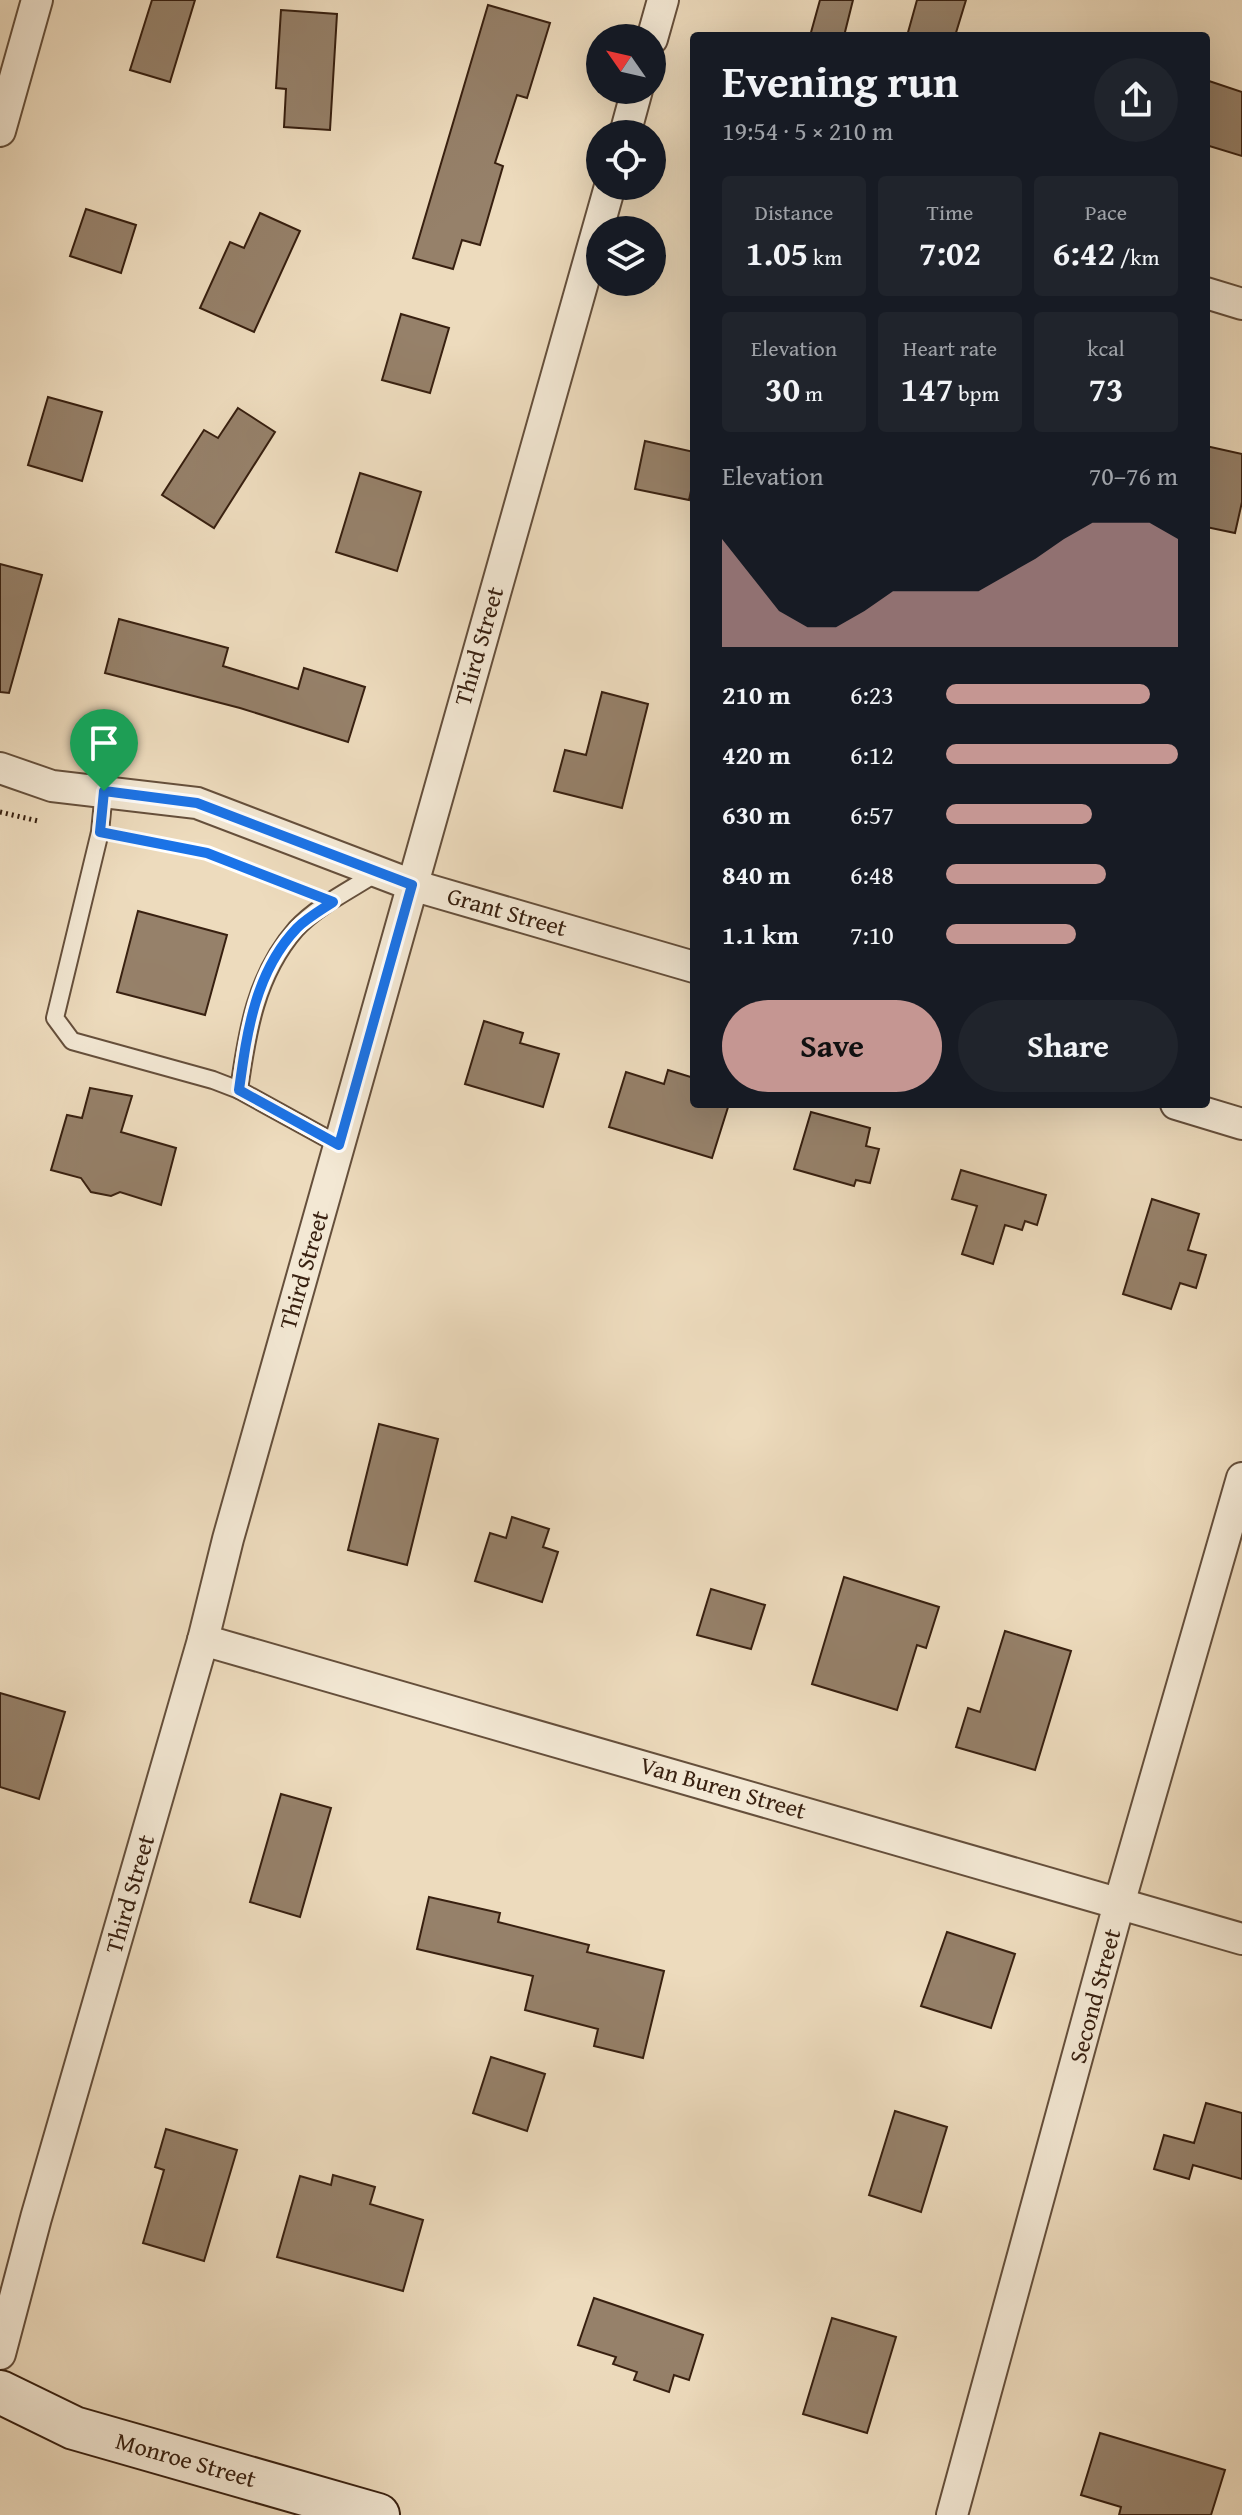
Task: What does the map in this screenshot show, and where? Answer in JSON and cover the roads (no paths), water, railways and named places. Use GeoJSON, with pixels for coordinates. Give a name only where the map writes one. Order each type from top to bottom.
{"type":"FeatureCollection","features":[{"type":"Feature","properties":{"kind":"street"},"geometry":{"type":"LineString","coordinates":[[0,131],[37,0]]}},
{"type":"Feature","properties":{"kind":"street"},"geometry":{"type":"LineString","coordinates":[[656,24],[663,0]]}},
{"type":"Feature","properties":{"kind":"street","name":"Third Street"},"geometry":{"type":"LineString","coordinates":[[0,2354],[606,200]]}},
{"type":"Feature","properties":{"kind":"street"},"geometry":{"type":"LineString","coordinates":[[1210,294],[1242,304]]}},
{"type":"Feature","properties":{"kind":"street","name":"Grant Street"},"geometry":{"type":"LineString","coordinates":[[0,768],[52,786],[197,803],[412,885],[690,966]]}},
{"type":"Feature","properties":{"kind":"street"},"geometry":{"type":"LineString","coordinates":[[1189,1108],[1242,1124]]}},
{"type":"Feature","properties":{"kind":"street","name":"Second Street"},"geometry":{"type":"LineString","coordinates":[[952,2515],[1119,1904],[1242,1478]]}},
{"type":"Feature","properties":{"kind":"street","name":"Van Buren Street"},"geometry":{"type":"LineString","coordinates":[[203,1640],[1242,1939]]}},
{"type":"Feature","properties":{"kind":"street","name":"Monroe Street"},"geometry":{"type":"LineString","coordinates":[[0,2392],[74,2428],[378,2515]]}},
{"type":"Feature","properties":{"kind":"lane"},"geometry":{"type":"LineString","coordinates":[[104,791],[100,832],[55,1018],[72,1041],[239,1090],[339,1145]]}},
{"type":"Feature","properties":{"kind":"lane"},"geometry":{"type":"LineString","coordinates":[[239,1090],[247,1031],[272,963],[298,927],[378,872]]}}]}
